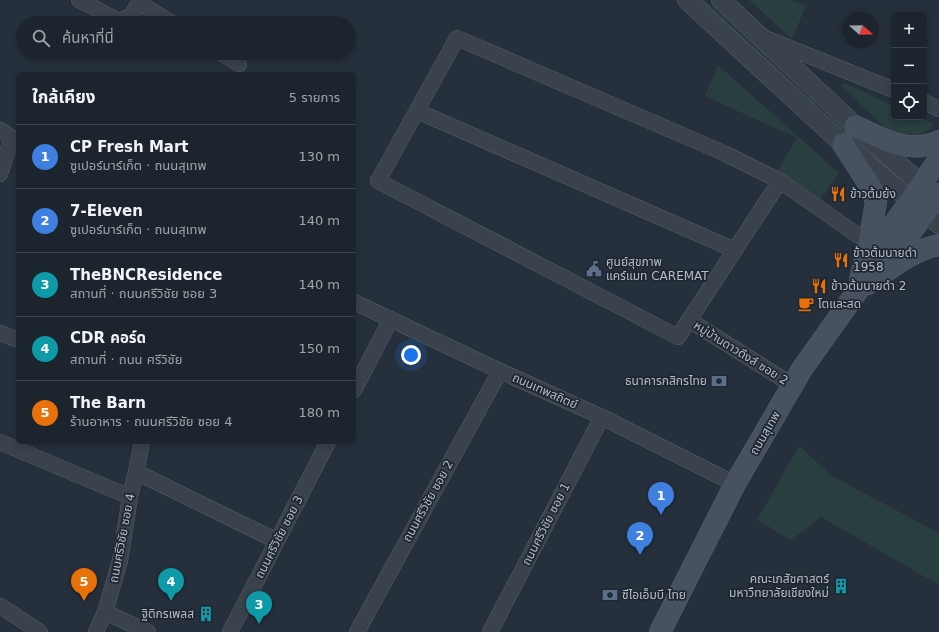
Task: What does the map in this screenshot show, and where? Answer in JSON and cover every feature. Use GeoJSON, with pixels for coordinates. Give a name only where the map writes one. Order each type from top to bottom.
{"type":"FeatureCollection","features":[{"type":"Feature","properties":{"kind":"main road"},"geometry":{"type":"LineString","coordinates":[[855,126],[887,140],[910,146],[916,147],[931,145],[939,141]]}},
{"type":"Feature","properties":{"kind":"main road"},"geometry":{"type":"LineString","coordinates":[[843,144],[872,188],[875,200],[875,212],[869,243],[856,292]]}},
{"type":"Feature","properties":{"kind":"main road","name":"ถนนสุเทพ"},"geometry":{"type":"LineString","coordinates":[[660,632],[735,484],[802,369],[890,245],[908,236],[930,202],[939,159]]}},
{"type":"Feature","properties":{"kind":"main road"},"geometry":{"type":"LineString","coordinates":[[856,292],[904,259],[939,245]]}},
{"type":"Feature","properties":{"kind":"street"},"geometry":{"type":"LineString","coordinates":[[79,0],[109,16]]}},
{"type":"Feature","properties":{"kind":"street"},"geometry":{"type":"LineString","coordinates":[[687,0],[843,144],[930,202]]}},
{"type":"Feature","properties":{"kind":"street"},"geometry":{"type":"LineString","coordinates":[[721,0],[855,126],[930,202]]}},
{"type":"Feature","properties":{"kind":"street"},"geometry":{"type":"LineString","coordinates":[[131,16],[140,2],[161,16]]}},
{"type":"Feature","properties":{"kind":"street"},"geometry":{"type":"LineString","coordinates":[[761,36],[891,89]]}},
{"type":"Feature","properties":{"kind":"street"},"geometry":{"type":"LineString","coordinates":[[780,181],[678,337],[378,181],[458,38],[724,153],[780,181],[869,243]]}},
{"type":"Feature","properties":{"kind":"street"},"geometry":{"type":"LineString","coordinates":[[232,60],[239,64]]}},
{"type":"Feature","properties":{"kind":"street"},"geometry":{"type":"LineString","coordinates":[[927,103],[939,108]]}},
{"type":"Feature","properties":{"kind":"street"},"geometry":{"type":"LineString","coordinates":[[417,112],[735,250]]}},
{"type":"Feature","properties":{"kind":"street"},"geometry":{"type":"LineString","coordinates":[[0,174],[6,134]]}},
{"type":"Feature","properties":{"kind":"street","name":"ถนนเทพสถิตย์"},"geometry":{"type":"LineString","coordinates":[[356,303],[602,417],[735,484]]}},
{"type":"Feature","properties":{"kind":"street"},"geometry":{"type":"LineString","coordinates":[[356,386],[391,319]]}},
{"type":"Feature","properties":{"kind":"street","name":"หมู่บ้านดาวดึงส์ ซอย 2"},"geometry":{"type":"LineString","coordinates":[[689,320],[792,386]]}},
{"type":"Feature","properties":{"kind":"street"},"geometry":{"type":"LineString","coordinates":[[0,333],[16,339]]}},
{"type":"Feature","properties":{"kind":"street","name":"ถนนศรีวิชัย ซอย 2"},"geometry":{"type":"LineString","coordinates":[[357,632],[500,371]]}},
{"type":"Feature","properties":{"kind":"street","name":"ถนนศรีวิชัย ซอย 1"},"geometry":{"type":"LineString","coordinates":[[490,632],[602,417]]}},
{"type":"Feature","properties":{"kind":"street"},"geometry":{"type":"LineString","coordinates":[[0,442],[130,498]]}},
{"type":"Feature","properties":{"kind":"street","name":"ถนนศรีวิชัย ซอย 4"},"geometry":{"type":"LineString","coordinates":[[96,632],[106,612],[120,561],[130,498],[142,444]]}},
{"type":"Feature","properties":{"kind":"street","name":"ถนนศรีวิชัย ซอย 3"},"geometry":{"type":"LineString","coordinates":[[230,632],[327,444]]}},
{"type":"Feature","properties":{"kind":"street"},"geometry":{"type":"LineString","coordinates":[[136,472],[277,541]]}},
{"type":"Feature","properties":{"kind":"street"},"geometry":{"type":"LineString","coordinates":[[0,606],[40,632]]}},
{"type":"Feature","properties":{"kind":"street"},"geometry":{"type":"LineString","coordinates":[[106,612],[148,632]]}},
{"type":"Feature","properties":{"kind":"green space"},"geometry":{"type":"Polygon","coordinates":[[[696,0],[705,0],[883,166],[880,170],[696,0]]]}},
{"type":"Feature","properties":{"kind":"green space"},"geometry":{"type":"Polygon","coordinates":[[[749,0],[789,0],[806,6],[792,39],[749,0]]]}},
{"type":"Feature","properties":{"kind":"green space"},"geometry":{"type":"Polygon","coordinates":[[[718,65],[839,173],[819,201],[778,170],[797,138],[705,96],[718,65]]]}},
{"type":"Feature","properties":{"kind":"green space"},"geometry":{"type":"Polygon","coordinates":[[[845,83],[891,105],[891,120],[926,120],[932,123],[932,128],[920,135],[896,134],[883,126],[841,85],[845,83]]]}},
{"type":"Feature","properties":{"kind":"green space"},"geometry":{"type":"Polygon","coordinates":[[[799,446],[832,476],[939,533],[939,585],[821,517],[791,540],[757,520],[799,446]]]}},
{"type":"Feature","properties":{"kind":"place","name":"ข้าวต้มย้ง"},"geometry":{"type":"Point","coordinates":[838,194]}},
{"type":"Feature","properties":{"kind":"place","name":"ข้าวต้มนายดำ 1958"},"geometry":{"type":"Point","coordinates":[841,260]}},
{"type":"Feature","properties":{"kind":"place","name":"ศูนย์สุขภาพ แคร์แมท CAREMAT"},"geometry":{"type":"Point","coordinates":[594,269]}},
{"type":"Feature","properties":{"kind":"place","name":"ข้าวต้มนายดำ 2"},"geometry":{"type":"Point","coordinates":[819,286]}},
{"type":"Feature","properties":{"kind":"place","name":"โตและสด"},"geometry":{"type":"Point","coordinates":[806,304]}},
{"type":"Feature","properties":{"kind":"place","name":"ธนาคารกสิกรไทย"},"geometry":{"type":"Point","coordinates":[719,381]}},
{"type":"Feature","properties":{"kind":"place","name":"CP Fresh Mart"},"geometry":{"type":"Point","coordinates":[661,515]}},
{"type":"Feature","properties":{"kind":"place","name":"7-Eleven"},"geometry":{"type":"Point","coordinates":[640,555]}},
{"type":"Feature","properties":{"kind":"place","name":"คณะเภสัชศาสตร์ มหาวืทยาลัยเชียงใหม่"},"geometry":{"type":"Point","coordinates":[841,586]}},
{"type":"Feature","properties":{"kind":"place","name":"ซีไอเอ็มบี ไทย"},"geometry":{"type":"Point","coordinates":[610,595]}},
{"type":"Feature","properties":{"kind":"place","name":"The Barn"},"geometry":{"type":"Point","coordinates":[84,601]}},
{"type":"Feature","properties":{"kind":"place","name":"CDR คอร์ด"},"geometry":{"type":"Point","coordinates":[171,601]}},
{"type":"Feature","properties":{"kind":"place","name":"ฐิติกรเพลส"},"geometry":{"type":"Point","coordinates":[206,614]}},
{"type":"Feature","properties":{"kind":"place","name":"TheBNCResidence"},"geometry":{"type":"Point","coordinates":[259,624]}}]}
